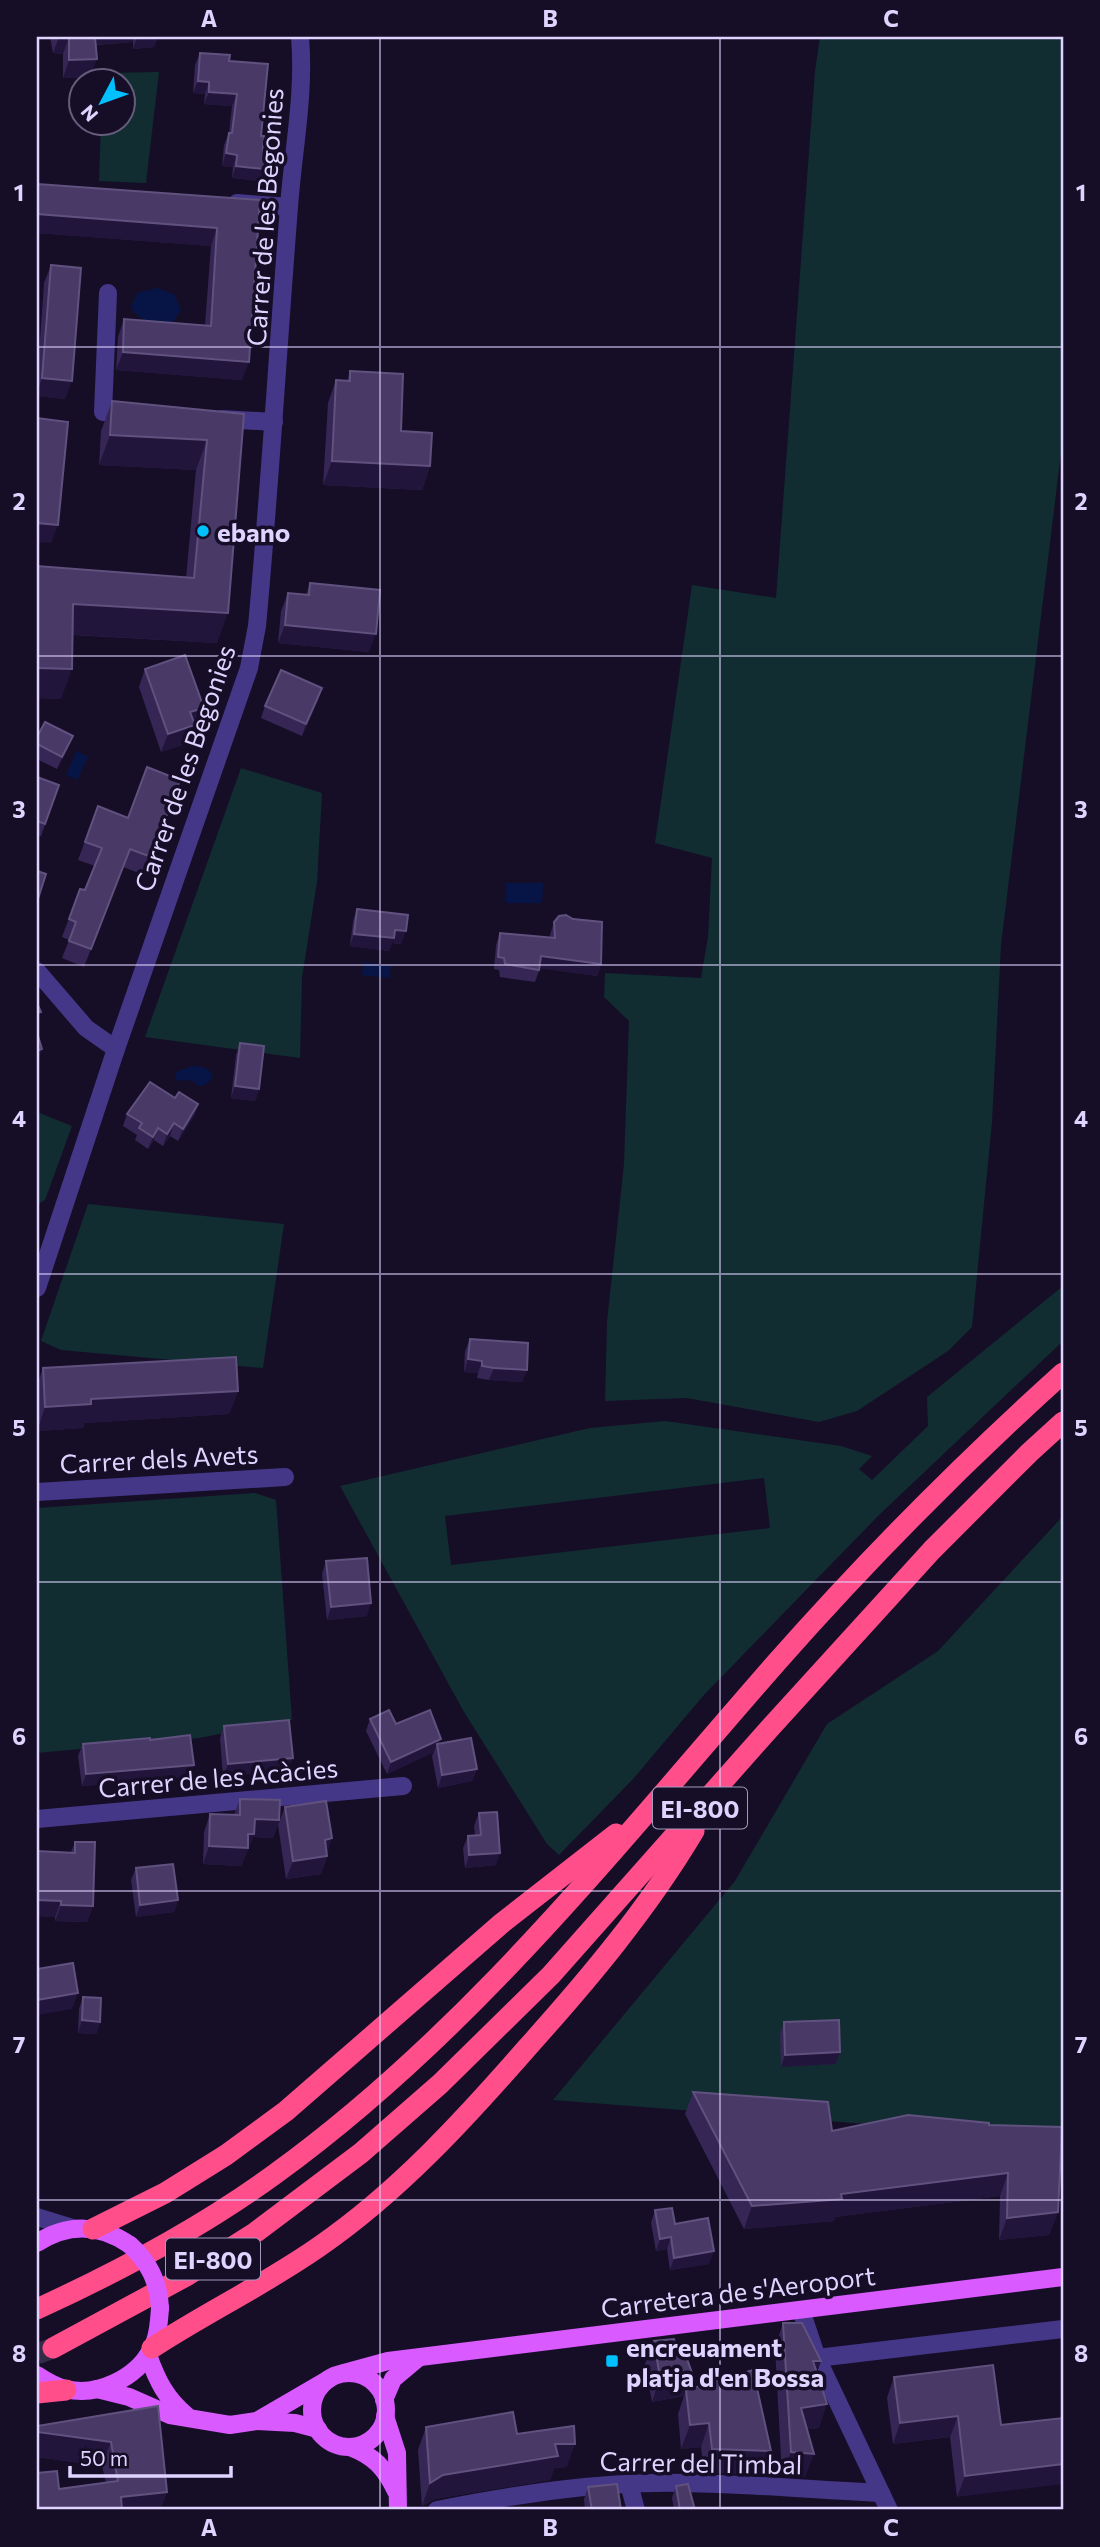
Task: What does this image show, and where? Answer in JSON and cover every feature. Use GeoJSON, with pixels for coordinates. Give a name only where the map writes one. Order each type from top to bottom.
{"type":"FeatureCollection","features":[{"type":"Feature","properties":{"kind":"highway","name":"EI-800"},"geometry":{"type":"LineString","coordinates":[[37,2309],[106,2277],[228,2207],[275,2175],[339,2125],[483,1994],[527,1948],[779,1659],[1002,1428],[1063,1373]]}},
{"type":"Feature","properties":{"kind":"highway","name":"EI-800"},"geometry":{"type":"LineString","coordinates":[[53,2348],[188,2275],[287,2210],[361,2153],[459,2066],[551,1975],[932,1550],[1063,1422]]}},
{"type":"Feature","properties":{"kind":"highway"},"geometry":{"type":"LineString","coordinates":[[150,2351],[320,2246],[391,2189],[451,2132],[556,2016],[617,1942],[685,1847],[723,1782]]}},
{"type":"Feature","properties":{"kind":"highway"},"geometry":{"type":"LineString","coordinates":[[83,2228],[165,2193],[226,2155],[286,2111],[502,1923],[653,1804]]}},
{"type":"Feature","properties":{"kind":"highway"},"geometry":{"type":"LineString","coordinates":[[37,2393],[66,2389]]}},
{"type":"Feature","properties":{"kind":"main road"},"geometry":{"type":"LineString","coordinates":[[37,2243],[83,2228],[113,2235],[130,2245],[145,2261],[158,2287],[160,2308],[150,2351],[159,2384],[175,2406],[193,2420]]}},
{"type":"Feature","properties":{"kind":"main road","name":"Carretera de s'Aeroport"},"geometry":{"type":"LineString","coordinates":[[257,2421],[337,2376],[387,2361],[1063,2277]]}},
{"type":"Feature","properties":{"kind":"main road"},"geometry":{"type":"LineString","coordinates":[[37,2375],[66,2389],[97,2389],[122,2379],[150,2351]]}},
{"type":"Feature","properties":{"kind":"main road"},"geometry":{"type":"LineString","coordinates":[[351,2447],[362,2445],[373,2437],[385,2408],[388,2387],[393,2379],[420,2357]]}},
{"type":"Feature","properties":{"kind":"main road"},"geometry":{"type":"LineString","coordinates":[[318,2430],[312,2407],[320,2387],[337,2376],[355,2373],[376,2385],[397,2453],[398,2510]]}},
{"type":"Feature","properties":{"kind":"main road"},"geometry":{"type":"LineString","coordinates":[[97,2389],[129,2397],[170,2415],[193,2420],[230,2426],[257,2421],[295,2423],[318,2430],[328,2440],[351,2447],[379,2462],[397,2492]]}},
{"type":"Feature","properties":{"kind":"street","name":"Carrer de les Begonies"},"geometry":{"type":"LineString","coordinates":[[37,1288],[44,1241],[116,1049],[249,668],[257,626],[274,422],[301,75],[300,37]]}},
{"type":"Feature","properties":{"kind":"street"},"geometry":{"type":"LineString","coordinates":[[223,202],[289,207]]}},
{"type":"Feature","properties":{"kind":"street"},"geometry":{"type":"LineString","coordinates":[[108,293],[103,412],[143,414]]}},
{"type":"Feature","properties":{"kind":"street"},"geometry":{"type":"LineString","coordinates":[[208,418],[274,422]]}},
{"type":"Feature","properties":{"kind":"street"},"geometry":{"type":"LineString","coordinates":[[37,971],[86,1028],[116,1049]]}},
{"type":"Feature","properties":{"kind":"street","name":"Carrer dels Avets"},"geometry":{"type":"LineString","coordinates":[[37,1492],[285,1477]]}},
{"type":"Feature","properties":{"kind":"street","name":"Carrer de les Acàcies"},"geometry":{"type":"LineString","coordinates":[[37,1819],[403,1786]]}},
{"type":"Feature","properties":{"kind":"street"},"geometry":{"type":"LineString","coordinates":[[37,2217],[83,2228]]}},
{"type":"Feature","properties":{"kind":"street"},"geometry":{"type":"LineString","coordinates":[[801,2310],[817,2358],[889,2510]]}},
{"type":"Feature","properties":{"kind":"street"},"geometry":{"type":"LineString","coordinates":[[817,2358],[1063,2329]]}},
{"type":"Feature","properties":{"kind":"street","name":"Carrer del Timbal"},"geometry":{"type":"LineString","coordinates":[[437,2510],[597,2486],[629,2484],[683,2483],[881,2493]]}},
{"type":"Feature","properties":{"kind":"street"},"geometry":{"type":"LineString","coordinates":[[629,2484],[636,2510]]}},
{"type":"Feature","properties":{"kind":"green space"},"geometry":{"type":"Polygon","coordinates":[[[820,37],[1063,37],[1063,436],[1001,945],[992,1122],[972,1327],[948,1351],[857,1411],[819,1422],[687,1398],[605,1401],[607,1322],[624,1164],[629,1021],[604,997],[605,973],[701,978],[708,937],[712,858],[655,843],[692,585],[776,598],[815,71],[820,37]]]}},
{"type":"Feature","properties":{"kind":"green space"},"geometry":{"type":"Polygon","coordinates":[[[136,72],[159,72],[146,183],[99,181],[101,136],[136,136],[136,72]]]}},
{"type":"Feature","properties":{"kind":"green space"},"geometry":{"type":"Polygon","coordinates":[[[241,768],[322,793],[317,882],[302,978],[300,1058],[145,1037],[241,768]]]}},
{"type":"Feature","properties":{"kind":"green space"},"geometry":{"type":"Polygon","coordinates":[[[37,1112],[72,1126],[45,1200],[37,1205],[37,1112]]]}},
{"type":"Feature","properties":{"kind":"green space"},"geometry":{"type":"Polygon","coordinates":[[[88,1204],[284,1224],[263,1368],[61,1350],[41,1341],[88,1204]]]}},
{"type":"Feature","properties":{"kind":"green space"},"geometry":{"type":"Polygon","coordinates":[[[1063,1286],[1063,1341],[879,1515],[703,1696],[634,1778],[559,1855],[547,1844],[464,1712],[340,1486],[590,1428],[665,1421],[841,1446],[872,1456],[859,1469],[872,1480],[928,1426],[927,1397],[1063,1286]],[[764,1478],[445,1516],[451,1565],[770,1528],[764,1478]]]}},
{"type":"Feature","properties":{"kind":"green space"},"geometry":{"type":"Polygon","coordinates":[[[255,1493],[276,1500],[292,1720],[199,1738],[37,1753],[37,1508],[255,1493]]]}},
{"type":"Feature","properties":{"kind":"green space"},"geometry":{"type":"Polygon","coordinates":[[[1063,1516],[1063,2139],[553,2100],[735,1881],[827,1724],[938,1651],[1063,1516]]]}},
{"type":"Feature","properties":{"kind":"shaded area"},"geometry":{"type":"Polygon","coordinates":[[[157,288],[174,294],[181,310],[173,322],[149,322],[139,317],[131,307],[137,293],[157,288]]]}},
{"type":"Feature","properties":{"kind":"shaded area"},"geometry":{"type":"Polygon","coordinates":[[[77,751],[88,757],[77,780],[66,775],[77,751]]]}},
{"type":"Feature","properties":{"kind":"shaded area"},"geometry":{"type":"Polygon","coordinates":[[[506,883],[543,883],[542,903],[506,903],[506,883]]]}},
{"type":"Feature","properties":{"kind":"shaded area"},"geometry":{"type":"Polygon","coordinates":[[[364,962],[391,966],[389,978],[362,975],[364,962]]]}},
{"type":"Feature","properties":{"kind":"shaded area"},"geometry":{"type":"Polygon","coordinates":[[[193,1066],[205,1068],[213,1076],[207,1083],[198,1086],[192,1080],[179,1081],[175,1078],[176,1072],[193,1066]]]}},
{"type":"Feature","properties":{"kind":"building"},"geometry":{"type":"Polygon","coordinates":[[[69,37],[95,37],[97,59],[69,60],[69,37]]]}},
{"type":"Feature","properties":{"kind":"building"},"geometry":{"type":"Polygon","coordinates":[[[200,53],[230,55],[229,61],[268,64],[261,136],[264,136],[263,151],[266,151],[264,169],[236,166],[237,155],[226,153],[229,133],[232,133],[237,94],[209,92],[209,82],[198,81],[200,53]]]}},
{"type":"Feature","properties":{"kind":"building"},"geometry":{"type":"Polygon","coordinates":[[[37,184],[260,200],[249,362],[123,352],[124,319],[211,326],[217,228],[37,214],[37,184]]]}},
{"type":"Feature","properties":{"kind":"building"},"geometry":{"type":"Polygon","coordinates":[[[51,265],[81,268],[72,381],[42,378],[51,265]]]}},
{"type":"Feature","properties":{"kind":"building"},"geometry":{"type":"Polygon","coordinates":[[[350,371],[403,374],[401,431],[432,433],[430,466],[332,461],[336,380],[350,381],[350,371]]]}},
{"type":"Feature","properties":{"kind":"building"},"geometry":{"type":"Polygon","coordinates":[[[112,401],[244,414],[228,613],[73,604],[72,669],[37,668],[37,566],[194,578],[207,440],[110,435],[112,401]]]}},
{"type":"Feature","properties":{"kind":"building"},"geometry":{"type":"Polygon","coordinates":[[[37,418],[68,422],[58,525],[37,523],[37,418]]]}},
{"type":"Feature","properties":{"kind":"building"},"geometry":{"type":"Polygon","coordinates":[[[310,583],[380,590],[376,634],[285,625],[288,593],[309,595],[310,583]]]}},
{"type":"Feature","properties":{"kind":"building"},"geometry":{"type":"Polygon","coordinates":[[[185,655],[204,708],[190,712],[195,725],[168,734],[145,669],[185,655]]]}},
{"type":"Feature","properties":{"kind":"building"},"geometry":{"type":"Polygon","coordinates":[[[281,670],[322,688],[306,724],[265,706],[281,670]]]}},
{"type":"Feature","properties":{"kind":"building"},"geometry":{"type":"Polygon","coordinates":[[[45,722],[73,736],[62,757],[37,744],[37,737],[45,722]]]}},
{"type":"Feature","properties":{"kind":"building"},"geometry":{"type":"Polygon","coordinates":[[[147,767],[180,780],[151,857],[130,849],[91,949],[69,941],[76,922],[69,919],[80,889],[85,890],[102,848],[85,842],[98,806],[128,818],[147,767]]]}},
{"type":"Feature","properties":{"kind":"building"},"geometry":{"type":"Polygon","coordinates":[[[37,777],[59,785],[45,824],[37,821],[37,777]]]}},
{"type":"Feature","properties":{"kind":"building"},"geometry":{"type":"Polygon","coordinates":[[[37,871],[46,874],[37,902],[37,871]]]}},
{"type":"Feature","properties":{"kind":"building"},"geometry":{"type":"Polygon","coordinates":[[[357,909],[408,915],[406,931],[395,930],[394,938],[354,934],[357,909]]]}},
{"type":"Feature","properties":{"kind":"building"},"geometry":{"type":"Polygon","coordinates":[[[566,915],[573,919],[602,922],[601,964],[541,956],[539,970],[505,964],[504,958],[498,957],[500,933],[555,938],[554,922],[559,916],[566,915]]]}},
{"type":"Feature","properties":{"kind":"building"},"geometry":{"type":"Polygon","coordinates":[[[37,1033],[42,1049],[37,1051],[37,1033]]]}},
{"type":"Feature","properties":{"kind":"building"},"geometry":{"type":"Polygon","coordinates":[[[240,1043],[264,1046],[259,1089],[235,1086],[240,1043]]]}},
{"type":"Feature","properties":{"kind":"building"},"geometry":{"type":"Polygon","coordinates":[[[150,1082],[175,1098],[179,1092],[198,1104],[183,1129],[174,1123],[167,1134],[158,1128],[153,1137],[139,1128],[142,1123],[127,1114],[150,1082]]]}},
{"type":"Feature","properties":{"kind":"building"},"geometry":{"type":"Polygon","coordinates":[[[470,1339],[528,1343],[527,1370],[482,1366],[482,1361],[468,1359],[470,1339]]]}},
{"type":"Feature","properties":{"kind":"building"},"geometry":{"type":"Polygon","coordinates":[[[236,1357],[238,1391],[91,1399],[91,1404],[45,1407],[43,1368],[236,1357]]]}},
{"type":"Feature","properties":{"kind":"building"},"geometry":{"type":"Polygon","coordinates":[[[367,1558],[371,1603],[331,1607],[326,1561],[367,1558]]]}},
{"type":"Feature","properties":{"kind":"building"},"geometry":{"type":"Polygon","coordinates":[[[389,1710],[396,1724],[430,1710],[441,1739],[391,1762],[370,1719],[389,1710]]]}},
{"type":"Feature","properties":{"kind":"building"},"geometry":{"type":"Polygon","coordinates":[[[289,1720],[293,1758],[228,1764],[224,1726],[289,1720]]]}},
{"type":"Feature","properties":{"kind":"building"},"geometry":{"type":"Polygon","coordinates":[[[190,1735],[194,1765],[86,1774],[83,1744],[190,1735]]]}},
{"type":"Feature","properties":{"kind":"building"},"geometry":{"type":"Polygon","coordinates":[[[471,1738],[477,1769],[442,1775],[437,1744],[471,1738]]]}},
{"type":"Feature","properties":{"kind":"building"},"geometry":{"type":"Polygon","coordinates":[[[240,1799],[280,1800],[279,1820],[255,1819],[254,1834],[248,1834],[248,1848],[209,1846],[210,1814],[240,1815],[240,1799]]]}},
{"type":"Feature","properties":{"kind":"building"},"geometry":{"type":"Polygon","coordinates":[[[326,1801],[332,1838],[325,1840],[327,1856],[293,1861],[285,1807],[326,1801]]]}},
{"type":"Feature","properties":{"kind":"building"},"geometry":{"type":"Polygon","coordinates":[[[497,1812],[500,1853],[469,1855],[468,1836],[481,1835],[479,1813],[497,1812]]]}},
{"type":"Feature","properties":{"kind":"building"},"geometry":{"type":"Polygon","coordinates":[[[75,1842],[95,1842],[93,1906],[61,1905],[61,1901],[37,1900],[37,1851],[75,1853],[75,1842]]]}},
{"type":"Feature","properties":{"kind":"building"},"geometry":{"type":"Polygon","coordinates":[[[173,1864],[178,1900],[140,1905],[136,1868],[173,1864]]]}},
{"type":"Feature","properties":{"kind":"building"},"geometry":{"type":"Polygon","coordinates":[[[73,1963],[78,1993],[37,2000],[37,1969],[73,1963]]]}},
{"type":"Feature","properties":{"kind":"building"},"geometry":{"type":"Polygon","coordinates":[[[83,1997],[101,1998],[100,2022],[82,2020],[83,1997]]]}},
{"type":"Feature","properties":{"kind":"building"},"geometry":{"type":"Polygon","coordinates":[[[839,2020],[840,2052],[785,2055],[784,2022],[839,2020]]]}},
{"type":"Feature","properties":{"kind":"building"},"geometry":{"type":"Polygon","coordinates":[[[693,2092],[828,2102],[832,2131],[908,2115],[989,2125],[1062,2127],[1058,2212],[1007,2218],[1008,2173],[841,2194],[842,2199],[752,2206],[693,2092]]]}},
{"type":"Feature","properties":{"kind":"building"},"geometry":{"type":"Polygon","coordinates":[[[672,2208],[675,2224],[708,2218],[714,2251],[674,2258],[671,2237],[660,2239],[655,2210],[672,2208]]]}},
{"type":"Feature","properties":{"kind":"building"},"geometry":{"type":"Polygon","coordinates":[[[783,2323],[802,2323],[821,2361],[813,2361],[827,2404],[801,2408],[814,2454],[791,2452],[783,2323]]]}},
{"type":"Feature","properties":{"kind":"building"},"geometry":{"type":"Polygon","coordinates":[[[674,2339],[679,2358],[687,2359],[692,2373],[660,2378],[654,2341],[674,2339]]]}},
{"type":"Feature","properties":{"kind":"building"},"geometry":{"type":"Polygon","coordinates":[[[993,2365],[1001,2425],[1063,2418],[1063,2464],[965,2476],[958,2416],[900,2423],[894,2377],[993,2365]]]}},
{"type":"Feature","properties":{"kind":"building"},"geometry":{"type":"Polygon","coordinates":[[[753,2370],[771,2451],[712,2449],[709,2423],[690,2425],[686,2390],[753,2370]]]}},
{"type":"Feature","properties":{"kind":"building"},"geometry":{"type":"Polygon","coordinates":[[[158,2406],[167,2492],[121,2497],[122,2510],[37,2510],[37,2473],[57,2471],[59,2489],[118,2481],[111,2442],[37,2432],[37,2426],[158,2406]]]}},
{"type":"Feature","properties":{"kind":"building"},"geometry":{"type":"Polygon","coordinates":[[[513,2412],[517,2434],[574,2426],[575,2444],[555,2444],[558,2456],[443,2475],[430,2483],[426,2427],[513,2412]]]}},
{"type":"Feature","properties":{"kind":"building"},"geometry":{"type":"Polygon","coordinates":[[[617,2484],[621,2510],[592,2510],[588,2487],[617,2484]]]}},
{"type":"Feature","properties":{"kind":"building"},"geometry":{"type":"Polygon","coordinates":[[[688,2484],[695,2510],[680,2510],[676,2486],[688,2484]]]}},
{"type":"Feature","properties":{"kind":"tunnel"},"geometry":{"type":"LineString","coordinates":[[37,2354],[53,2348]]}},
{"type":"Feature","properties":{"kind":"place","name":"ebano"},"geometry":{"type":"Point","coordinates":[203,531]}},
{"type":"Feature","properties":{"kind":"place","name":"encreuament platja d'en Bossa"},"geometry":{"type":"Point","coordinates":[612,2361]}}]}
